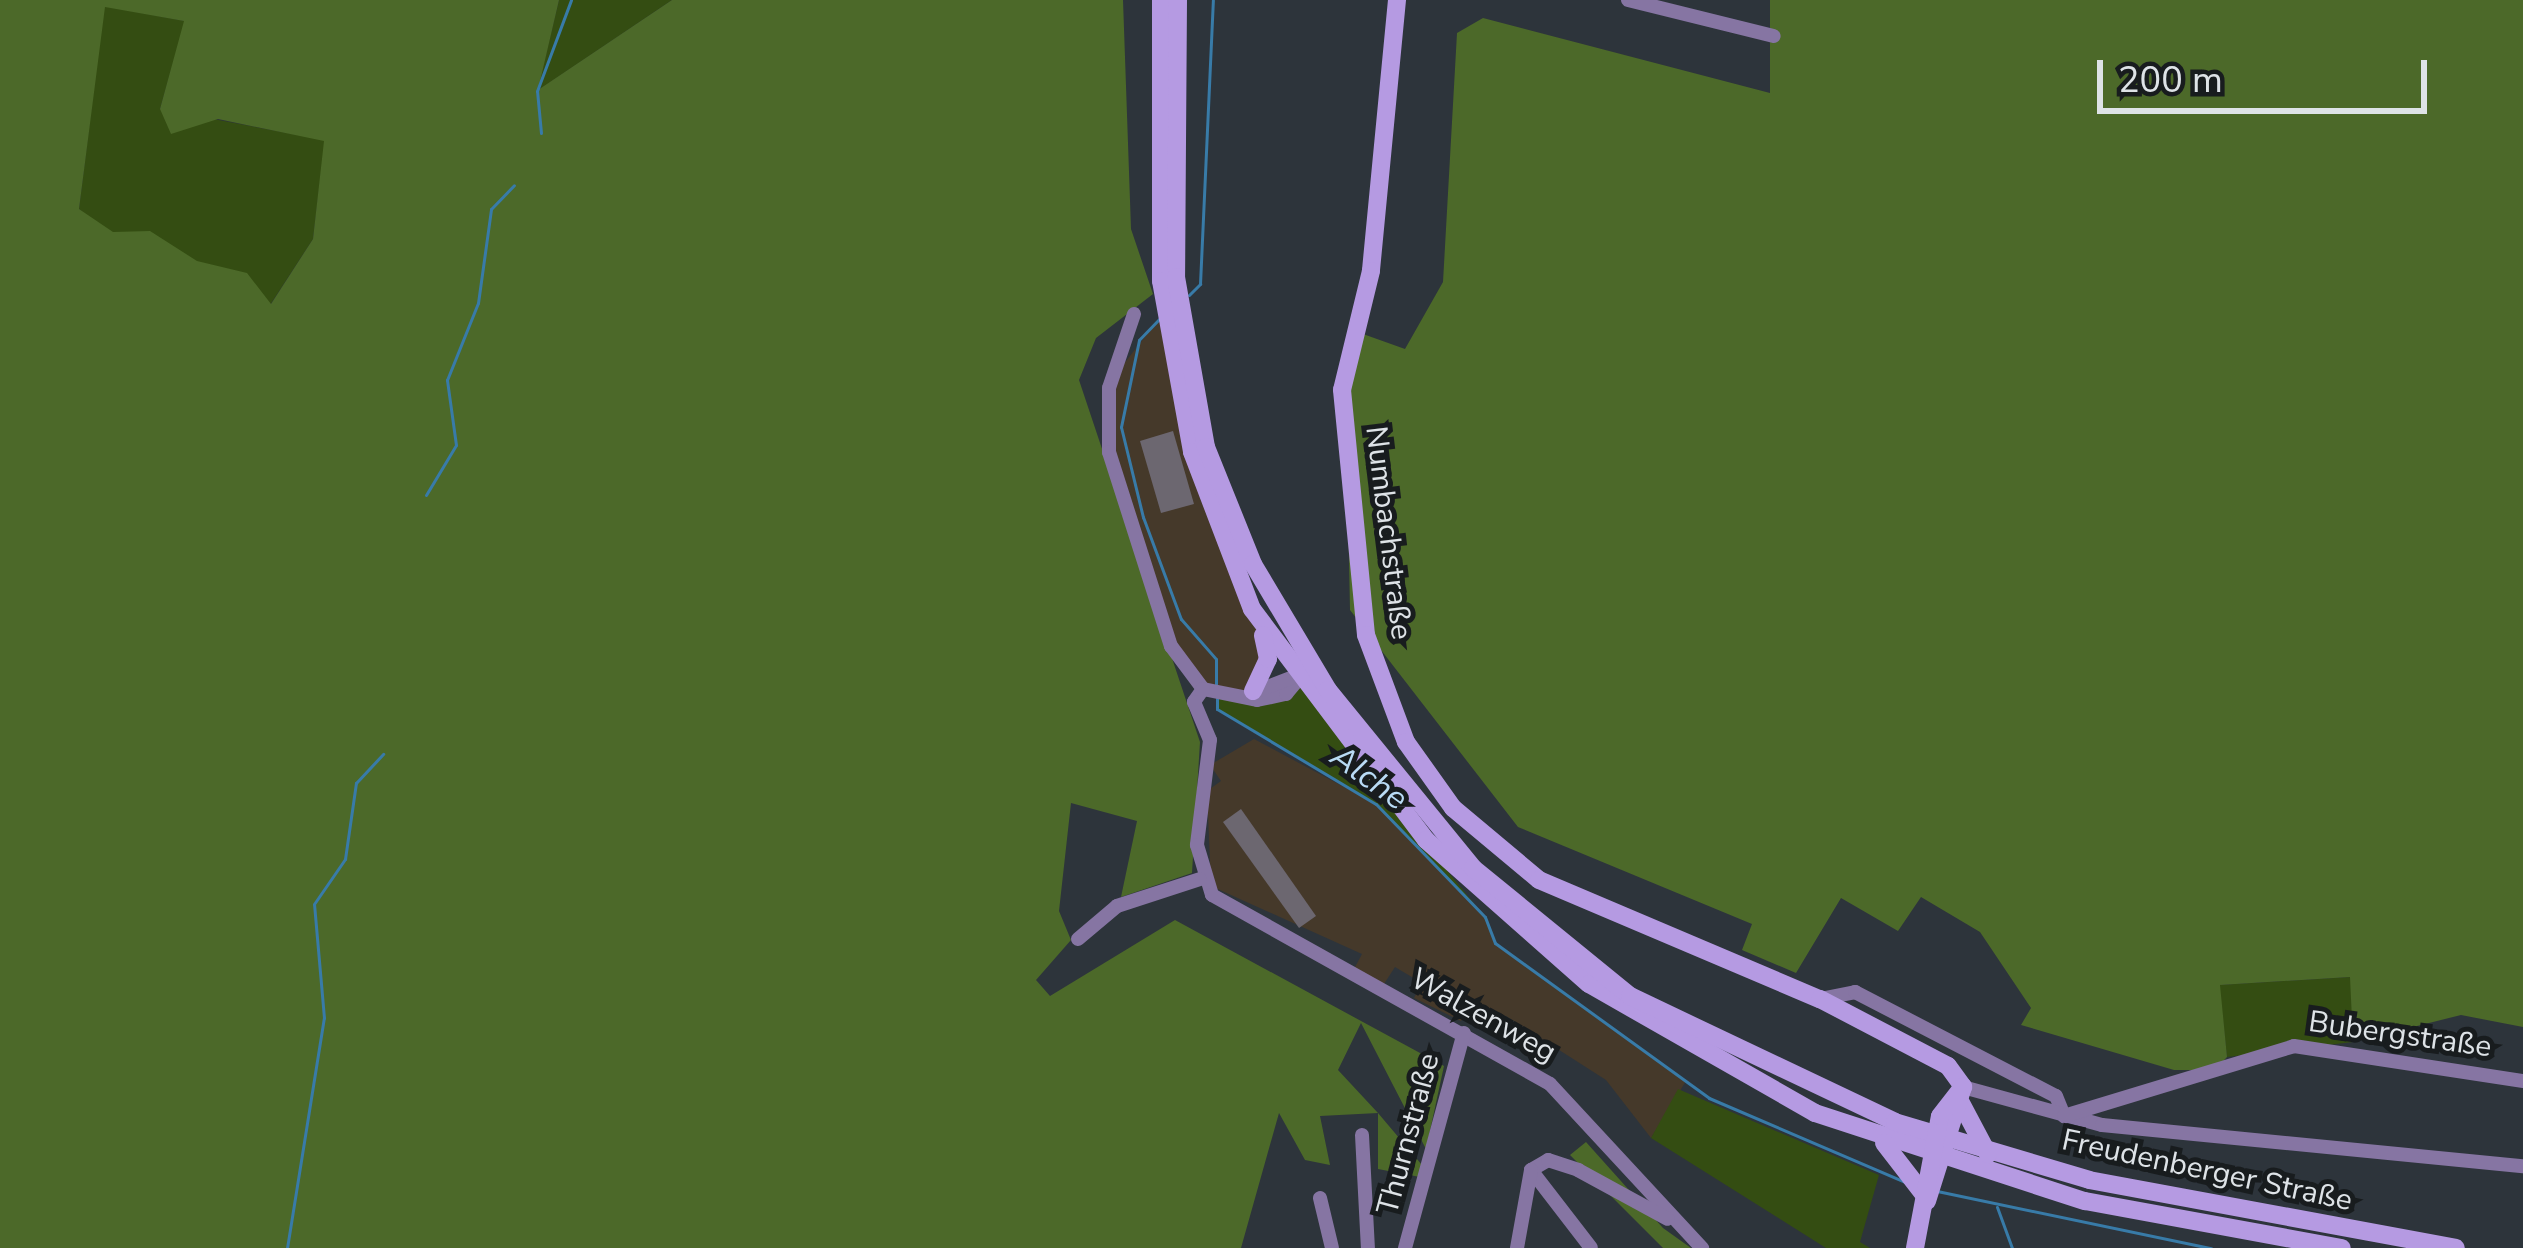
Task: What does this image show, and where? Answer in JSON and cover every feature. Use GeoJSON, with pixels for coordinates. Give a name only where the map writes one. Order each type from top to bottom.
{"type":"FeatureCollection","features":[{"type":"Feature","properties":{"kind":"main road","name":"Freudenberger Straße"},"geometry":{"type":"LineString","coordinates":[[1161,0],[1173,308],[1192,452],[1252,609],[1436,828],[1581,961],[1735,1054],[1988,1154],[2456,1248]]}},
{"type":"Feature","properties":{"kind":"main road","name":"Freudenberger Straße"},"geometry":{"type":"LineString","coordinates":[[1178,0],[1173,308],[1214,466],[1304,671],[1426,840],[1557,960],[1727,1071],[1880,1140],[1932,1172],[2342,1248]]}},
{"type":"Feature","properties":{"kind":"main road","name":"Numbachstraße"},"geometry":{"type":"LineString","coordinates":[[1397,0],[1371,271],[1342,390],[1359,590],[1383,692],[1453,808],[1539,880],[1820,999],[1925,1054],[1962,1095],[1988,1154]]}},
{"type":"Feature","properties":{"kind":"main road"},"geometry":{"type":"LineString","coordinates":[[1251,694],[1268,650],[1252,609]]}},
{"type":"Feature","properties":{"kind":"main road"},"geometry":{"type":"LineString","coordinates":[[1915,1248],[1942,1139],[1962,1095]]}},
{"type":"Feature","properties":{"kind":"street"},"geometry":{"type":"LineString","coordinates":[[1628,0],[1774,36]]}},
{"type":"Feature","properties":{"kind":"street"},"geometry":{"type":"LineString","coordinates":[[1134,314],[1109,388],[1109,452],[1171,646],[1203,689],[1251,694],[1304,671]]}},
{"type":"Feature","properties":{"kind":"street"},"geometry":{"type":"LineString","coordinates":[[1078,939],[1117,905],[1200,879],[1210,740],[1194,702],[1203,689]]}},
{"type":"Feature","properties":{"kind":"street","name":"Walzenweg"},"geometry":{"type":"LineString","coordinates":[[1200,879],[1270,932],[1464,1034],[1566,1097],[1702,1248]]}},
{"type":"Feature","properties":{"kind":"street","name":"Freudenberger Straße"},"geometry":{"type":"LineString","coordinates":[[1820,999],[1855,992],[2056,1096],[2063,1116]]}},
{"type":"Feature","properties":{"kind":"street","name":"Thurnstraße"},"geometry":{"type":"LineString","coordinates":[[1406,1248],[1464,1034]]}},
{"type":"Feature","properties":{"kind":"street","name":"Bubergstraße"},"geometry":{"type":"LineString","coordinates":[[2063,1116],[2294,1046],[2523,1081]]}},
{"type":"Feature","properties":{"kind":"street","name":"Freudenberger Straße"},"geometry":{"type":"LineString","coordinates":[[1962,1095],[2063,1116],[2523,1166]]}},
{"type":"Feature","properties":{"kind":"street"},"geometry":{"type":"LineString","coordinates":[[1362,1136],[1368,1248]]}},
{"type":"Feature","properties":{"kind":"street"},"geometry":{"type":"LineString","coordinates":[[1517,1248],[1531,1170],[1548,1160],[1578,1170],[1677,1225]]}},
{"type":"Feature","properties":{"kind":"street"},"geometry":{"type":"LineString","coordinates":[[1531,1170],[1592,1248]]}},
{"type":"Feature","properties":{"kind":"street"},"geometry":{"type":"LineString","coordinates":[[1320,1198],[1332,1248]]}},
{"type":"Feature","properties":{"kind":"shaded area"},"geometry":{"type":"Polygon","coordinates":[[[1165,311],[1268,650],[1248,697],[1203,689],[1171,646],[1106,460],[1105,388],[1165,311]]]}},
{"type":"Feature","properties":{"kind":"shaded area"},"geometry":{"type":"Polygon","coordinates":[[[1254,739],[1376,804],[1485,917],[1495,943],[1686,1081],[1651,1138],[1606,1080],[1506,1016],[1496,1027],[1471,1004],[1461,1021],[1414,998],[1422,983],[1395,967],[1384,984],[1354,969],[1362,954],[1211,886],[1207,791],[1221,781],[1210,765],[1254,739]]]}},
{"type":"Feature","properties":{"kind":"green space"},"geometry":{"type":"Polygon","coordinates":[[[0,0],[559,0],[538,90],[672,0],[1123,0],[1131,229],[1153,294],[1096,338],[1079,380],[1200,742],[1192,873],[1121,897],[1137,821],[1071,803],[1059,911],[1071,940],[1036,980],[1050,996],[1175,920],[1444,1066],[1426,1149],[1361,1023],[1338,1070],[1378,1113],[1320,1116],[1330,1165],[1305,1160],[1279,1113],[1241,1248],[0,1248],[0,0]],[[105,7],[79,209],[113,232],[150,231],[197,261],[247,273],[271,304],[313,239],[324,141],[218,119],[171,134],[160,109],[184,21],[105,7]]]}},
{"type":"Feature","properties":{"kind":"green space"},"geometry":{"type":"Polygon","coordinates":[[[559,0],[672,0],[537,91],[559,0]]]}},
{"type":"Feature","properties":{"kind":"green space"},"geometry":{"type":"Polygon","coordinates":[[[1770,0],[2523,0],[2523,1027],[2461,1015],[2353,1042],[2350,977],[2220,985],[2227,1057],[2215,1070],[2174,1070],[2021,1025],[2031,1008],[1980,932],[1921,897],[1898,931],[1841,898],[1796,973],[1742,950],[1752,924],[1518,827],[1350,610],[1346,406],[1363,334],[1405,349],[1443,282],[1457,33],[1483,18],[1770,93],[1770,0]]]}},
{"type":"Feature","properties":{"kind":"green space"},"geometry":{"type":"Polygon","coordinates":[[[104,6],[185,21],[160,109],[325,140],[313,239],[270,305],[267,362],[79,209],[104,6]]]}},
{"type":"Feature","properties":{"kind":"green space"},"geometry":{"type":"Polygon","coordinates":[[[1296,676],[1346,747],[1485,917],[1376,804],[1217,709],[1216,690],[1235,696],[1296,676]]]}},
{"type":"Feature","properties":{"kind":"green space"},"geometry":{"type":"Polygon","coordinates":[[[2351,977],[2353,1042],[2227,1057],[2219,985],[2351,977]]]}},
{"type":"Feature","properties":{"kind":"green space"},"geometry":{"type":"Polygon","coordinates":[[[1678,1089],[1879,1175],[1860,1242],[1870,1248],[1826,1248],[1651,1138],[1678,1089]]]}},
{"type":"Feature","properties":{"kind":"green space"},"geometry":{"type":"Polygon","coordinates":[[[1378,1113],[1422,1165],[1420,1177],[1378,1169],[1378,1113]]]}},
{"type":"Feature","properties":{"kind":"green space"},"geometry":{"type":"Polygon","coordinates":[[[1586,1142],[1663,1228],[1691,1248],[1663,1248],[1570,1155],[1586,1142]]]}},
{"type":"Feature","properties":{"kind":"building"},"geometry":{"type":"Polygon","coordinates":[[[1173,431],[1194,504],[1161,513],[1140,441],[1173,431]]]}},
{"type":"Feature","properties":{"kind":"building"},"geometry":{"type":"Polygon","coordinates":[[[1241,809],[1316,916],[1299,928],[1223,822],[1241,809]]]}},
{"type":"Feature","properties":{"kind":"waterway"},"geometry":{"type":"LineString","coordinates":[[541,133],[537,91],[571,0]]}},
{"type":"Feature","properties":{"kind":"waterway","name":"Alche"},"geometry":{"type":"LineString","coordinates":[[1189,295],[1200,284],[1213,0]]}},
{"type":"Feature","properties":{"kind":"waterway"},"geometry":{"type":"LineString","coordinates":[[426,495],[456,445],[447,380],[478,303],[491,209],[514,185]]}},
{"type":"Feature","properties":{"kind":"waterway"},"geometry":{"type":"LineString","coordinates":[[1162,316],[1139,340],[1121,427],[1143,517],[1181,619],[1216,659],[1216,686]]}},
{"type":"Feature","properties":{"kind":"waterway","name":"Alche"},"geometry":{"type":"LineString","coordinates":[[1217,696],[1217,709],[1376,804],[1485,917],[1495,943],[1709,1098],[1905,1182]]}},
{"type":"Feature","properties":{"kind":"waterway"},"geometry":{"type":"LineString","coordinates":[[287,1248],[324,1018],[314,904],[345,859],[356,783],[383,754]]}},
{"type":"Feature","properties":{"kind":"waterway","name":"Alche"},"geometry":{"type":"LineString","coordinates":[[1937,1191],[2211,1248]]}},
{"type":"Feature","properties":{"kind":"waterway"},"geometry":{"type":"LineString","coordinates":[[1997,1207],[2012,1248]]}}]}
